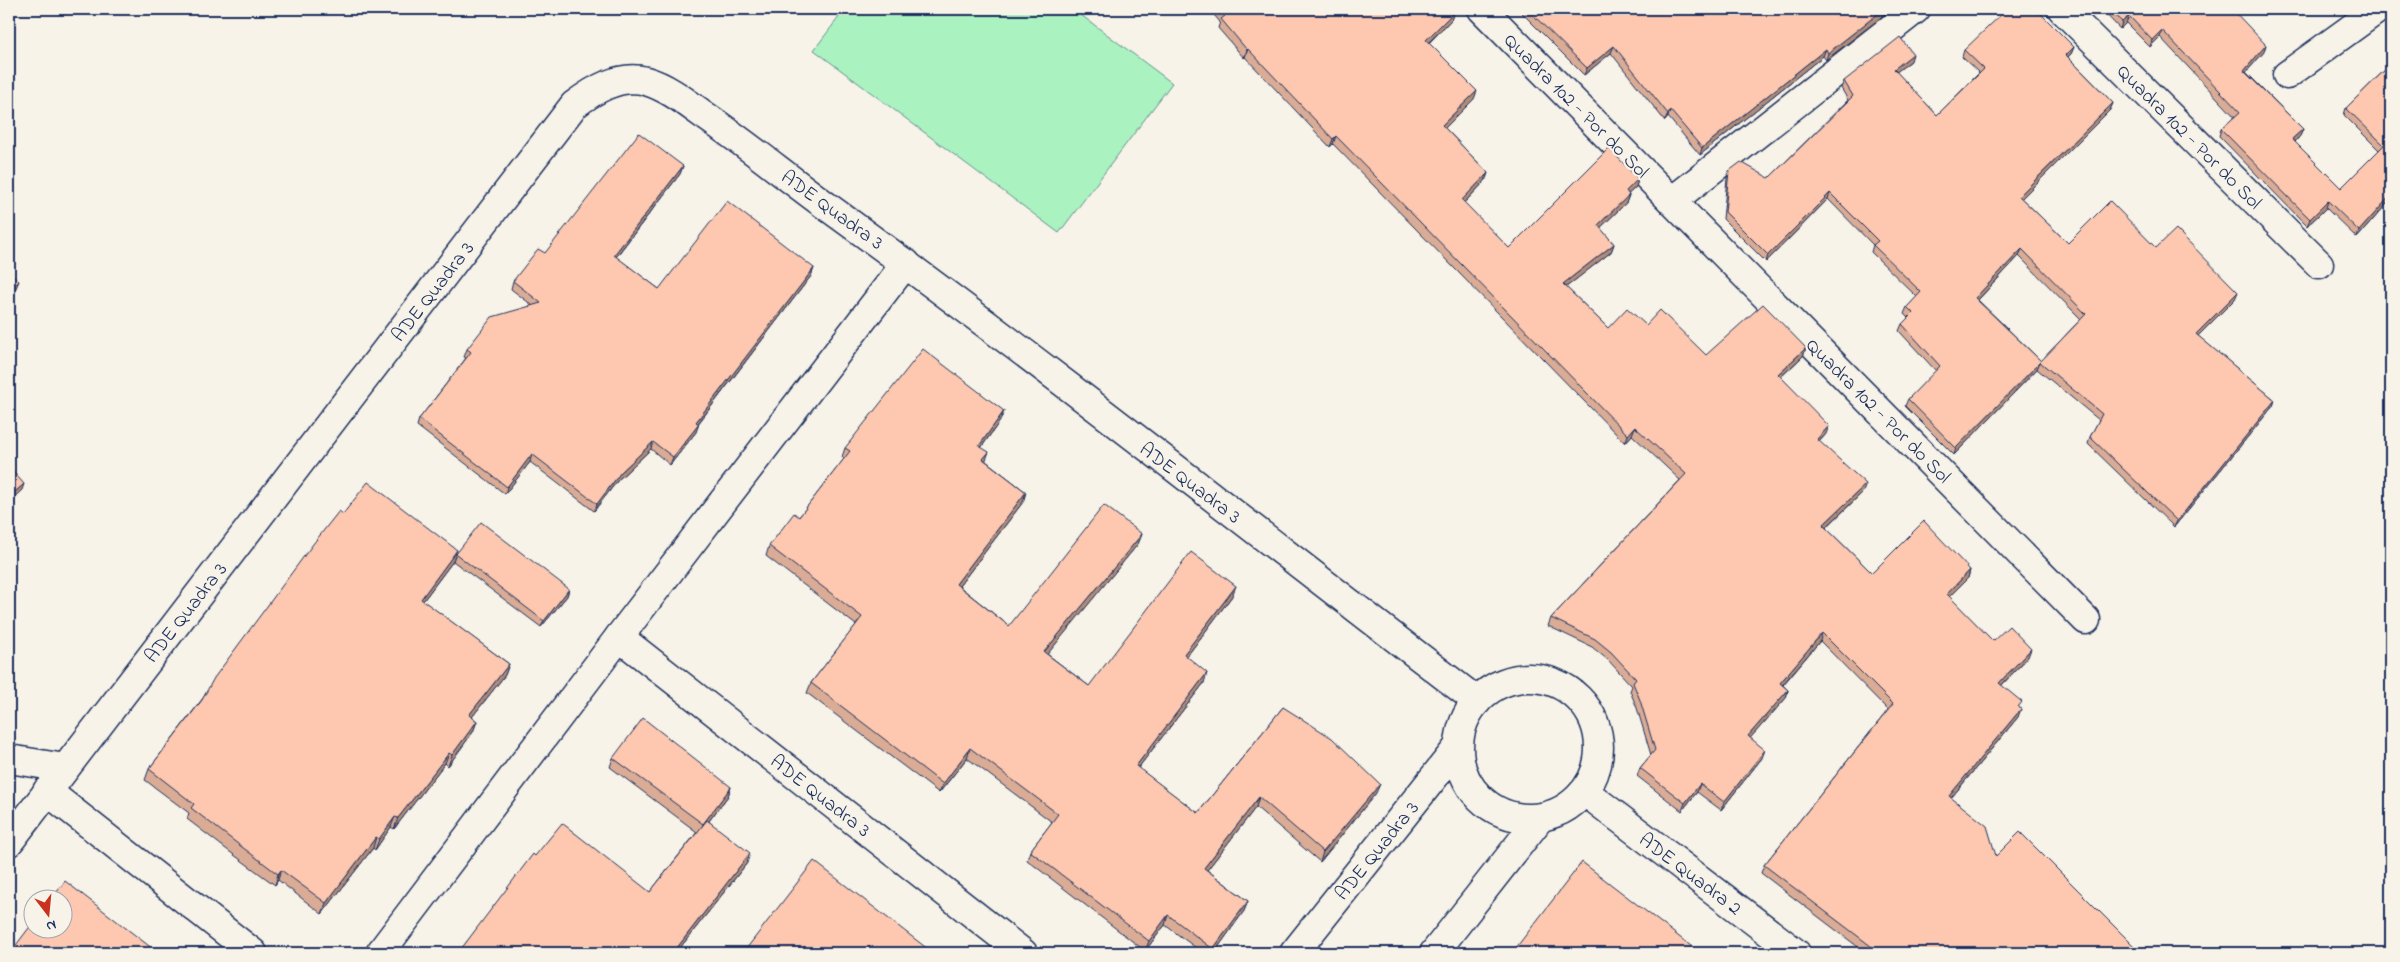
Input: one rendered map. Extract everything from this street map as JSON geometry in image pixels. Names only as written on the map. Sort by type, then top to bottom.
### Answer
[{"type":"street","name":"Quadra 102 - Por do Sol","points":[[1482,9],[2086,620]]},
{"type":"street","points":[[1672,201],[1916,9]]},
{"type":"street","name":"Quadra 102 - Por do Sol","points":[[2062,9],[2319,264]]},
{"type":"street","points":[[2287,75],[2378,9]]},
{"type":"street","name":"ADE Quadra 3","points":[[9,842],[568,113],[590,93],[607,84],[627,80],[644,81],[671,92],[740,139],[792,181],[906,263],[1477,700]]},
{"type":"street","points":[[380,953],[618,637],[906,263]]},
{"type":"street","name":"ADE Quadra 3","points":[[618,637],[1023,953]]},
{"type":"street","points":[[1536,678],[1557,684],[1575,695],[1589,710],[1598,730],[1600,752],[1596,773],[1585,792],[1566,809],[1540,818],[1519,819],[1500,813],[1482,802],[1469,786],[1461,768],[1458,747],[1467,715],[1477,700],[1501,685],[1514,680],[1536,678]]},
{"type":"street","name":"ADE Quadra 3","points":[[1294,953],[1458,747]]},
{"type":"street","points":[[9,759],[65,768]]},
{"type":"street","points":[[47,792],[253,953]]},
{"type":"street","name":"ADE Quadra 2","points":[[1585,792],[1796,953]]},
{"type":"street","points":[[1434,953],[1540,818]]},
{"type":"green space","points":[[845,9],[1073,9],[1172,83],[1059,233],[814,50]]},
{"type":"building","points":[[1219,9],[1451,9],[1454,12],[1426,40],[1477,91],[1442,125],[1488,173],[1462,200],[1509,248],[1609,148],[1638,179],[1626,191],[1629,195],[1598,225],[1614,244],[1563,284],[1608,328],[1627,308],[1646,325],[1660,310],[1706,355],[1763,304],[1806,348],[1778,374],[1829,426],[1817,439],[1866,484],[1823,525],[1872,573],[1924,521],[1970,570],[1947,594],[1993,641],[2009,626],[2031,649],[1999,683],[2022,702],[2018,707],[2021,709],[1949,796],[1987,826],[1996,856],[2020,832],[2141,953],[1880,953],[1764,865],[1893,704],[1822,633],[1780,683],[1788,690],[1748,736],[1765,750],[1724,802],[1700,784],[1685,803],[1640,768],[1655,750],[1633,683],[1636,679],[1611,652],[1595,639],[1551,618],[1686,474],[1635,427],[1628,435],[1336,136],[1333,139],[1247,50],[1221,19],[1225,16]]},
{"type":"building","points":[[1527,9],[1884,9],[1828,53],[1826,49],[1702,148],[1670,110],[1668,114],[1614,46],[1587,68]]},
{"type":"building","points":[[2007,9],[2036,9],[2074,47],[2066,55],[2113,103],[2019,196],[2068,243],[2110,201],[2156,248],[2176,229],[2238,292],[2196,334],[2275,400],[2177,521],[2090,437],[2102,414],[2040,362],[1956,448],[1908,399],[1940,366],[1902,324],[1913,313],[1907,307],[1921,292],[1873,245],[1878,241],[1830,193],[1768,255],[1725,212],[1729,171],[1741,162],[1769,178],[1853,96],[1844,81],[1900,37],[1913,54],[1894,69],[1937,115],[1984,69],[1964,50]],"holes":[[[2022,249],[2086,314],[2041,361],[1975,298]]]},
{"type":"building","points":[[2110,9],[2232,9],[2266,45],[2244,71],[2303,129],[2292,139],[2341,188],[2384,145],[2346,108],[2391,64],[2391,195],[2359,231],[2328,201],[2310,219],[2221,129],[2240,112],[2162,30],[2152,40],[2129,16],[2122,22]]},
{"type":"building","points":[[639,133],[683,166],[614,255],[659,289],[727,201],[814,268],[696,422],[699,424],[673,457],[653,442],[621,472],[597,504],[532,454],[507,487],[419,419],[471,352],[467,349],[492,317],[541,303],[513,281],[538,249],[545,253]]},
{"type":"building","points":[[9,271],[19,281],[9,291]]},
{"type":"building","points":[[923,349],[1004,411],[979,446],[989,452],[983,459],[1026,492],[956,584],[1009,626],[1104,505],[1142,534],[1044,652],[1089,686],[1191,552],[1236,586],[1184,654],[1207,673],[1136,766],[1198,813],[1283,707],[1332,738],[1380,784],[1323,852],[1259,797],[1204,868],[1248,901],[1213,949],[1168,915],[1149,941],[1030,851],[1058,814],[970,748],[943,784],[811,683],[862,617],[769,546],[794,513],[799,517],[850,451],[845,448]]},
{"type":"building","points":[[9,467],[24,484],[9,497]]},
{"type":"building","points":[[368,482],[457,550],[421,599],[509,664],[469,715],[477,721],[452,755],[449,753],[379,839],[376,837],[326,903],[281,870],[278,874],[234,841],[191,808],[194,804],[149,769],[202,700],[214,678],[313,544],[339,511],[343,514]]},
{"type":"building","points":[[481,522],[569,589],[544,621],[456,554]]},
{"type":"building","points":[[643,718],[731,787],[703,824],[613,758]]},
{"type":"building","points":[[707,820],[750,853],[673,953],[458,953],[533,854],[535,856],[562,823],[650,892]]},
{"type":"building","points":[[814,861],[933,953],[743,953]]},
{"type":"building","points":[[1582,862],[1700,953],[1512,953]]},
{"type":"building","points":[[65,881],[153,949],[149,953],[10,953],[22,937],[22,940],[72,940],[72,890],[58,890]]}]
